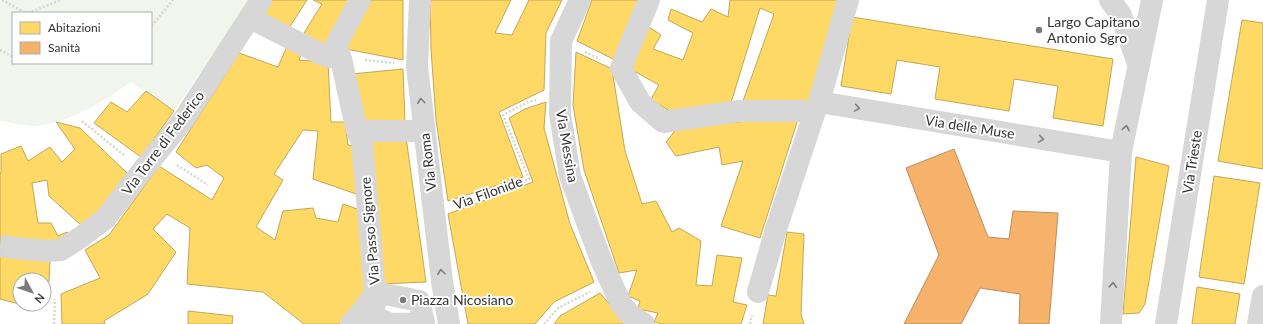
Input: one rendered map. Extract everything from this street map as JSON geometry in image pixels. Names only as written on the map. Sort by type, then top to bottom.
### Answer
[{"type":"street","name":"Via Passo Signore","points":[[351,324],[365,308],[375,292],[362,141],[357,131],[341,59],[336,45],[360,0]]},
{"type":"street","name":"Via Roma","points":[[420,0],[416,66],[442,281],[449,324]]},
{"type":"street","name":"Via Messina","points":[[580,0],[561,41],[560,114],[570,176],[601,260],[620,302],[629,314],[644,324]]},
{"type":"street","points":[[621,68],[649,0]]},
{"type":"street","points":[[758,292],[776,229],[817,106],[848,0]]},
{"type":"street","points":[[1110,0],[1121,15],[1138,64]]},
{"type":"street","points":[[1111,324],[1121,152],[1152,0]]},
{"type":"street","name":"Via Trieste","points":[[1166,324],[1218,0]]},
{"type":"street","points":[[256,9],[323,55],[341,59]]},
{"type":"street","name":"Via Torre di Federico","points":[[15,248],[47,251],[61,250],[82,237],[105,219],[142,170],[184,119],[256,9]]},
{"type":"street","name":"Via delle Muse","points":[[621,68],[640,102],[663,122],[739,111],[817,106],[1121,152]]},
{"type":"street","points":[[357,131],[424,131]]},
{"type":"street","points":[[375,292],[419,301],[424,324]]},
{"type":"street","points":[[1258,324],[1263,296]]},
{"type":"path","points":[[2,0],[25,12]]},
{"type":"path","points":[[30,12],[61,0]]},
{"type":"path","points":[[152,24],[173,0]]},
{"type":"path","points":[[561,41],[621,68]]},
{"type":"path","points":[[0,50],[12,56]]},
{"type":"path","points":[[341,59],[416,66]]},
{"type":"path","name":"Via Filonide","points":[[434,212],[529,179],[504,115],[528,102],[540,99]]},
{"type":"path","points":[[82,120],[142,170]]},
{"type":"path","points":[[157,152],[208,185]]},
{"type":"path","points":[[544,324],[558,308],[595,289]]},
{"type":"path","points":[[54,324],[55,299]]},
{"type":"shaded area","points":[[0,0],[250,0],[174,111],[131,82],[109,97],[73,116],[47,124],[34,126],[0,121]]},
{"type":"building: Abitazioni","points":[[271,0],[307,0],[287,31],[261,18]]},
{"type":"building: Abitazioni","points":[[313,0],[354,0],[324,50],[302,36],[322,4]]},
{"type":"building: Abitazioni","points":[[367,0],[403,0],[403,60],[346,49]]},
{"type":"building: Abitazioni","points":[[430,0],[511,0],[495,33],[512,35],[529,0],[562,0],[546,33],[544,90],[499,112],[523,177],[448,201],[436,120],[431,49]]},
{"type":"building: Abitazioni","points":[[592,0],[638,0],[615,60],[577,41]]},
{"type":"building: Abitazioni","points":[[730,0],[842,0],[809,101],[743,101],[774,14],[760,8],[730,106],[671,112],[651,99],[659,85],[632,70],[646,25],[661,35],[653,49],[683,60],[693,33],[668,20],[671,9],[702,22],[711,9],[728,17]]},
{"type":"building: Abitazioni","points":[[852,17],[1113,59],[1103,126],[1053,118],[1058,86],[1014,79],[1009,111],[935,99],[940,67],[897,60],[891,94],[841,86]]},
{"type":"building: Abitazioni","points":[[1242,20],[1263,23],[1263,169],[1218,161]]},
{"type":"building: Abitazioni","points":[[288,44],[303,49],[299,60],[328,62],[331,122],[345,122],[348,145],[359,147],[362,196],[313,179],[318,131],[303,130],[274,174],[283,180],[256,227],[275,240],[283,211],[313,208],[316,218],[338,222],[343,204],[360,210],[371,281],[343,324],[304,324],[263,292],[187,284],[190,228],[167,214],[153,229],[176,252],[148,294],[104,321],[105,324],[62,324],[61,294],[100,278],[85,250],[109,235],[159,166],[212,200],[224,178],[207,165],[196,168],[176,152],[239,53],[278,67]]},
{"type":"building: Abitazioni","points":[[576,52],[612,69],[625,151],[642,204],[656,201],[672,232],[679,228],[701,241],[696,285],[712,286],[717,255],[742,258],[733,302],[747,305],[741,324],[662,324],[654,322],[658,313],[638,309],[640,301],[628,296],[637,270],[619,273],[584,170],[573,105]]},
{"type":"building: Abitazioni","points":[[403,69],[405,123],[360,125],[352,74]]},
{"type":"building: Abitazioni","points":[[146,91],[174,111],[141,157],[94,123],[111,102],[127,112]]},
{"type":"building: Abitazioni","points":[[546,102],[544,128],[570,224],[594,282],[554,302],[535,324],[468,324],[448,214],[533,182],[509,118],[525,109]]},
{"type":"building: Abitazioni","points":[[799,116],[760,238],[721,226],[743,161],[722,165],[719,147],[676,156],[666,142],[677,128]]},
{"type":"building: Abitazioni","points":[[56,122],[80,128],[127,173],[102,209],[82,226],[49,196],[47,180],[32,183],[38,223],[51,223],[58,236],[67,232],[70,236],[50,259],[49,272],[12,272],[12,302],[0,299],[1,154],[21,146],[28,161],[50,147],[62,162],[75,149]]},
{"type":"building: Abitazioni","points":[[406,137],[426,282],[381,284],[370,140]]},
{"type":"building: Abitazioni","points":[[1136,157],[1169,166],[1145,304],[1139,313],[1123,314]]},
{"type":"building: Abitazioni","points":[[1214,176],[1260,183],[1244,284],[1199,277]]},
{"type":"building: Abitazioni","points":[[787,232],[804,234],[801,315],[804,324],[763,324],[768,295],[776,296]]},
{"type":"building: Abitazioni","points":[[1197,287],[1240,294],[1235,324],[1192,324]]},
{"type":"building: Abitazioni","points":[[600,293],[622,319],[630,324],[554,324],[560,316]]},
{"type":"building: Abitazioni","points":[[188,311],[233,316],[232,324],[188,324]]},
{"type":"building: Sanità","points":[[954,149],[988,237],[1009,239],[1013,211],[1058,213],[1049,324],[1019,324],[1020,294],[980,288],[961,324],[904,324],[939,255],[906,168]]},
{"type":"tunnel","points":[[0,246],[15,248]]},
{"type":"place","name":"Largo Capitano Antonio Sgro","points":[[1039,30]]},
{"type":"place","name":"Piazza Nicosiano","points":[[403,300]]}]
